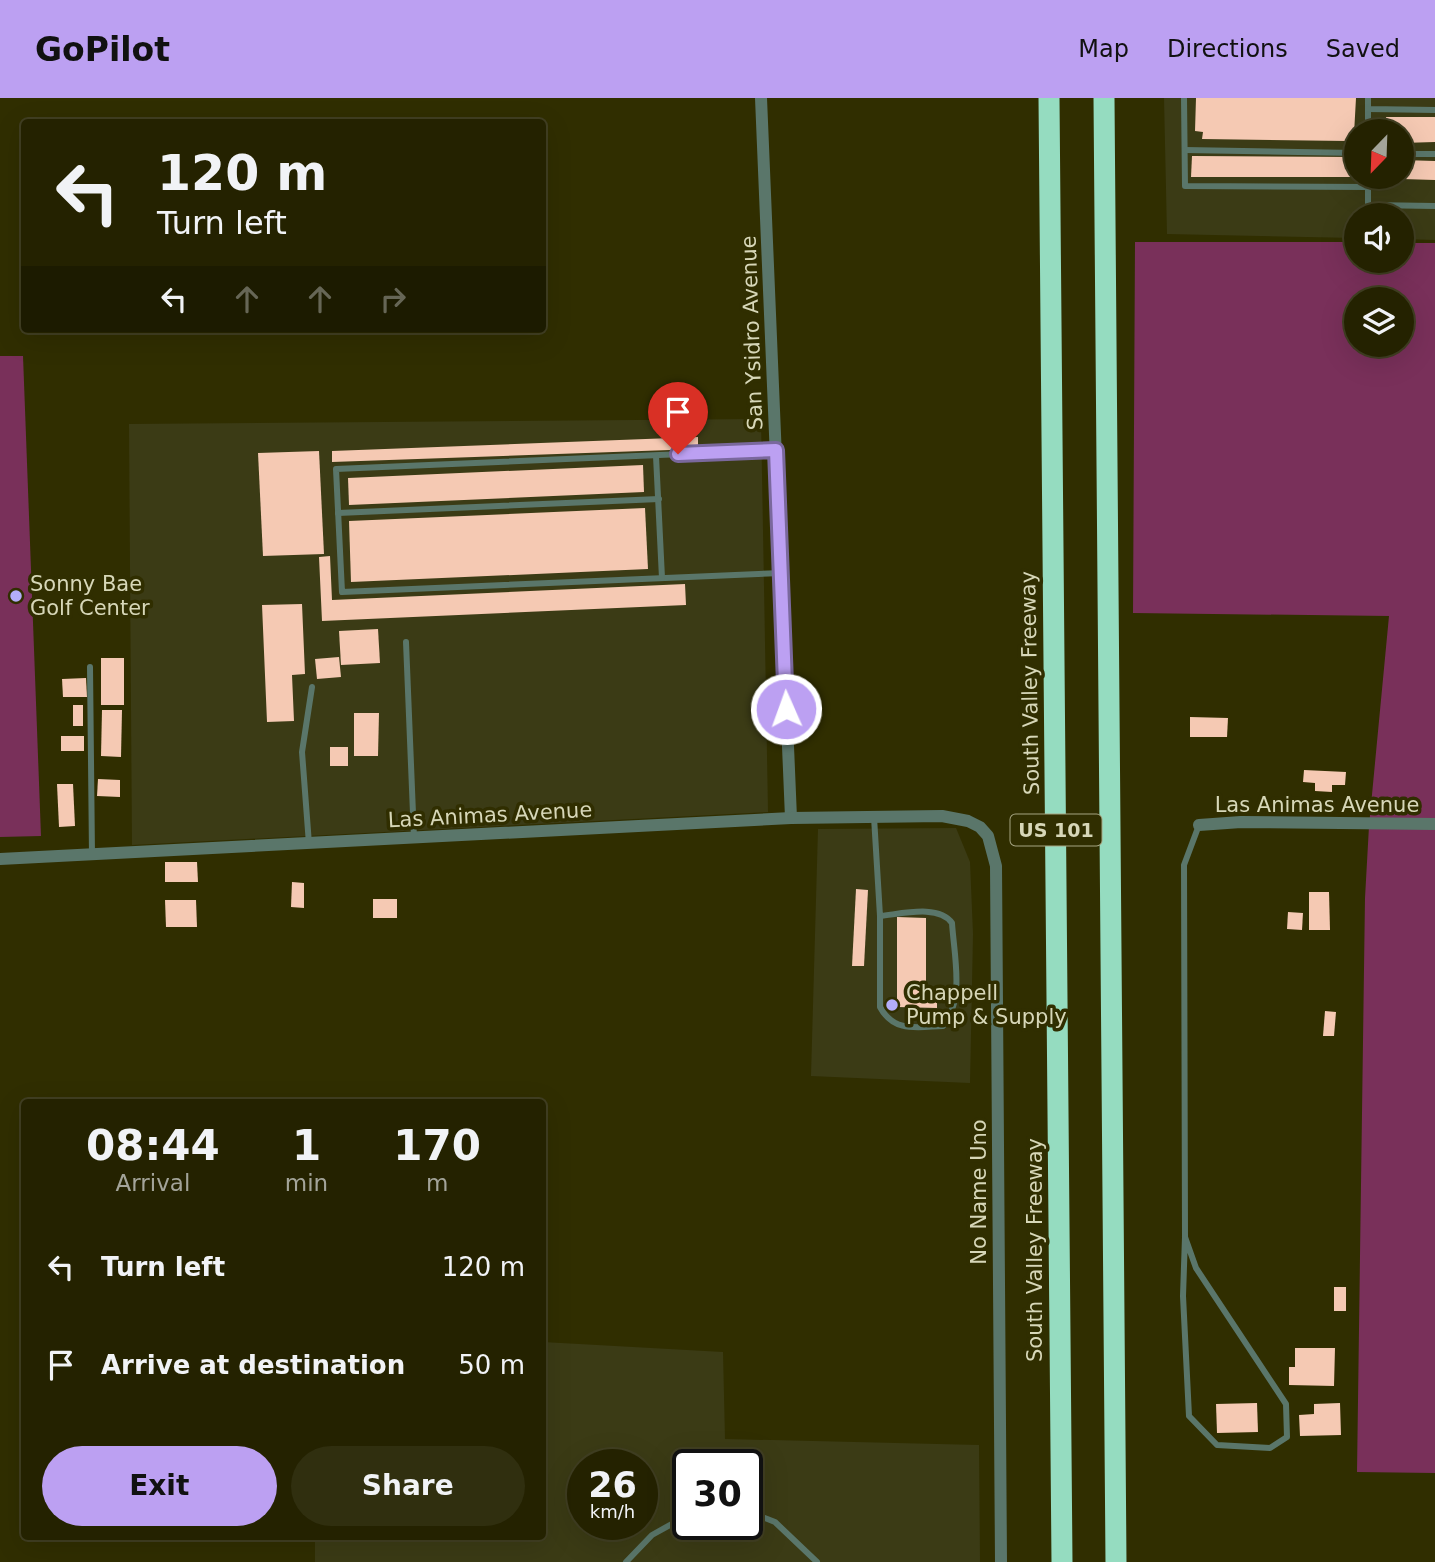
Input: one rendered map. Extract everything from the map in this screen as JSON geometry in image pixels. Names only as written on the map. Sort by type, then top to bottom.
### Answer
[{"type":"highway","name":"South Valley Freeway","points":[[1049,98],[1062,1562]]},
{"type":"highway","name":"US 101","points":[[1104,98],[1116,1562]]},
{"type":"street","name":"San Ysidro Avenue","points":[[761,98],[791,818]]},
{"type":"street","name":"Las Animas Avenue","points":[[0,859],[791,818],[942,816],[968,821],[980,827]]},
{"type":"street","name":"Las Animas Avenue","points":[[1199,825],[1241,822],[1435,824]]},
{"type":"street","name":"No Name Uno","points":[[980,827],[988,836],[996,866],[1001,1562]]},
{"type":"lane","points":[[1184,98],[1185,186],[1344,187]]},
{"type":"lane","points":[[1368,98],[1368,119]]},
{"type":"lane","points":[[1368,109],[1435,110]]},
{"type":"lane","points":[[1185,150],[1344,153]]},
{"type":"lane","points":[[1414,154],[1435,154]]},
{"type":"lane","points":[[1368,189],[1368,205],[1435,206]]},
{"type":"lane","points":[[776,450],[336,469],[342,592],[781,573]]},
{"type":"lane","points":[[656,456],[662,578]]},
{"type":"lane","points":[[338,513],[659,499]]},
{"type":"lane","points":[[406,642],[414,838]]},
{"type":"lane","points":[[90,667],[92,855]]},
{"type":"lane","points":[[309,844],[302,752],[312,687]]},
{"type":"lane","points":[[874,817],[880,916],[880,1007],[886,1018],[898,1027],[943,1026],[951,1017],[956,1002],[952,923],[947,916],[935,912],[880,916]]},
{"type":"lane","points":[[1185,1237],[1196,1268],[1286,1404],[1287,1437],[1270,1448],[1217,1445],[1189,1416],[1183,1296],[1184,865],[1199,825]]},
{"type":"lane","points":[[763,1517],[775,1522],[817,1562]]},
{"type":"lane","points":[[626,1562],[652,1535],[672,1524]]},
{"type":"shaded area","points":[[1164,98],[1435,98],[1435,240],[1414,239],[1414,203],[1344,203],[1344,238],[1167,234]]},
{"type":"shaded area","points":[[1135,242],[1344,242],[1344,273],[1414,273],[1414,243],[1435,243],[1435,1473],[1357,1472],[1365,898],[1369,826],[1389,616],[1133,613]]},
{"type":"shaded area","name":"Sonny Bae Golf Center","points":[[0,356],[23,356],[41,836],[0,837]]},
{"type":"shaded area","points":[[761,419],[768,812],[132,845],[129,424]]},
{"type":"shaded area","name":"Chappell Pump & Supply","points":[[956,828],[970,862],[973,934],[970,1083],[811,1076],[818,829]]},
{"type":"shaded area","points":[[546,1342],[723,1352],[725,1439],[979,1445],[980,1562],[315,1562],[315,1540],[546,1540]]},
{"type":"building","points":[[1196,98],[1356,98],[1355,119],[1344,119],[1344,141],[1202,139],[1203,132],[1195,131]]},
{"type":"building","points":[[1435,117],[1435,142],[1414,143],[1414,119],[1386,119]]},
{"type":"building","points":[[1192,156],[1344,157],[1344,177],[1191,177]]},
{"type":"building","points":[[1414,160],[1435,161],[1435,180],[1414,179]]},
{"type":"building","points":[[698,437],[698,449],[332,462],[332,451]]},
{"type":"building","points":[[319,451],[324,554],[263,556],[258,453]]},
{"type":"building","points":[[643,465],[644,492],[349,505],[348,478]]},
{"type":"building","points":[[645,508],[648,569],[351,582],[349,521]]},
{"type":"building","points":[[330,556],[332,600],[685,584],[686,605],[322,621],[319,557]]},
{"type":"building","points":[[302,604],[305,674],[292,675],[294,721],[267,722],[262,605]]},
{"type":"building","points":[[378,629],[380,663],[341,665],[339,631]]},
{"type":"building","points":[[339,657],[341,677],[317,679],[315,659]]},
{"type":"building","points":[[101,658],[124,658],[124,705],[101,705]]},
{"type":"building","points":[[86,678],[87,697],[63,697],[62,679]]},
{"type":"building","points":[[73,705],[83,705],[83,726],[73,726]]},
{"type":"building","points":[[102,710],[122,710],[121,757],[101,756]]},
{"type":"building","points":[[354,713],[379,713],[378,756],[354,756]]},
{"type":"building","points":[[1190,717],[1228,718],[1227,737],[1190,737]]},
{"type":"building","points":[[61,736],[84,736],[84,751],[61,751]]},
{"type":"building","points":[[330,747],[348,747],[348,766],[330,766]]},
{"type":"building","points":[[1304,770],[1346,772],[1345,785],[1332,785],[1332,792],[1315,791],[1315,783],[1303,782]]},
{"type":"building","points":[[98,779],[120,780],[120,797],[97,796]]},
{"type":"building","points":[[57,784],[73,784],[75,826],[59,827]]},
{"type":"building","points":[[165,862],[197,862],[198,882],[165,882]]},
{"type":"building","points":[[292,882],[304,883],[304,908],[291,907]]},
{"type":"building","points":[[856,889],[868,890],[864,966],[852,966]]},
{"type":"building","points":[[1309,892],[1329,892],[1330,930],[1309,930]]},
{"type":"building","points":[[373,899],[397,899],[397,918],[373,918]]},
{"type":"building","points":[[165,900],[196,900],[197,927],[166,927]]},
{"type":"building","points":[[1288,912],[1303,913],[1302,930],[1287,929]]},
{"type":"building","points":[[897,917],[926,918],[926,996],[937,997],[937,1008],[897,1007]]},
{"type":"building","points":[[1325,1011],[1336,1012],[1334,1036],[1323,1036]]},
{"type":"building","points":[[1334,1287],[1346,1287],[1346,1311],[1334,1311]]},
{"type":"building","points":[[1295,1348],[1335,1348],[1334,1386],[1289,1385],[1289,1367],[1295,1367]]},
{"type":"building","points":[[1257,1403],[1258,1432],[1217,1433],[1216,1404]]},
{"type":"building","points":[[1340,1403],[1341,1435],[1300,1436],[1299,1415],[1314,1414],[1314,1404]]},
{"type":"place","name":"Sonny Bae Golf Center","points":[[16,596]]},
{"type":"place","name":"Chappell Pump & Supply","points":[[892,1005]]},
{"type":"route","points":[[678,454],[776,450],[786,709]]}]
